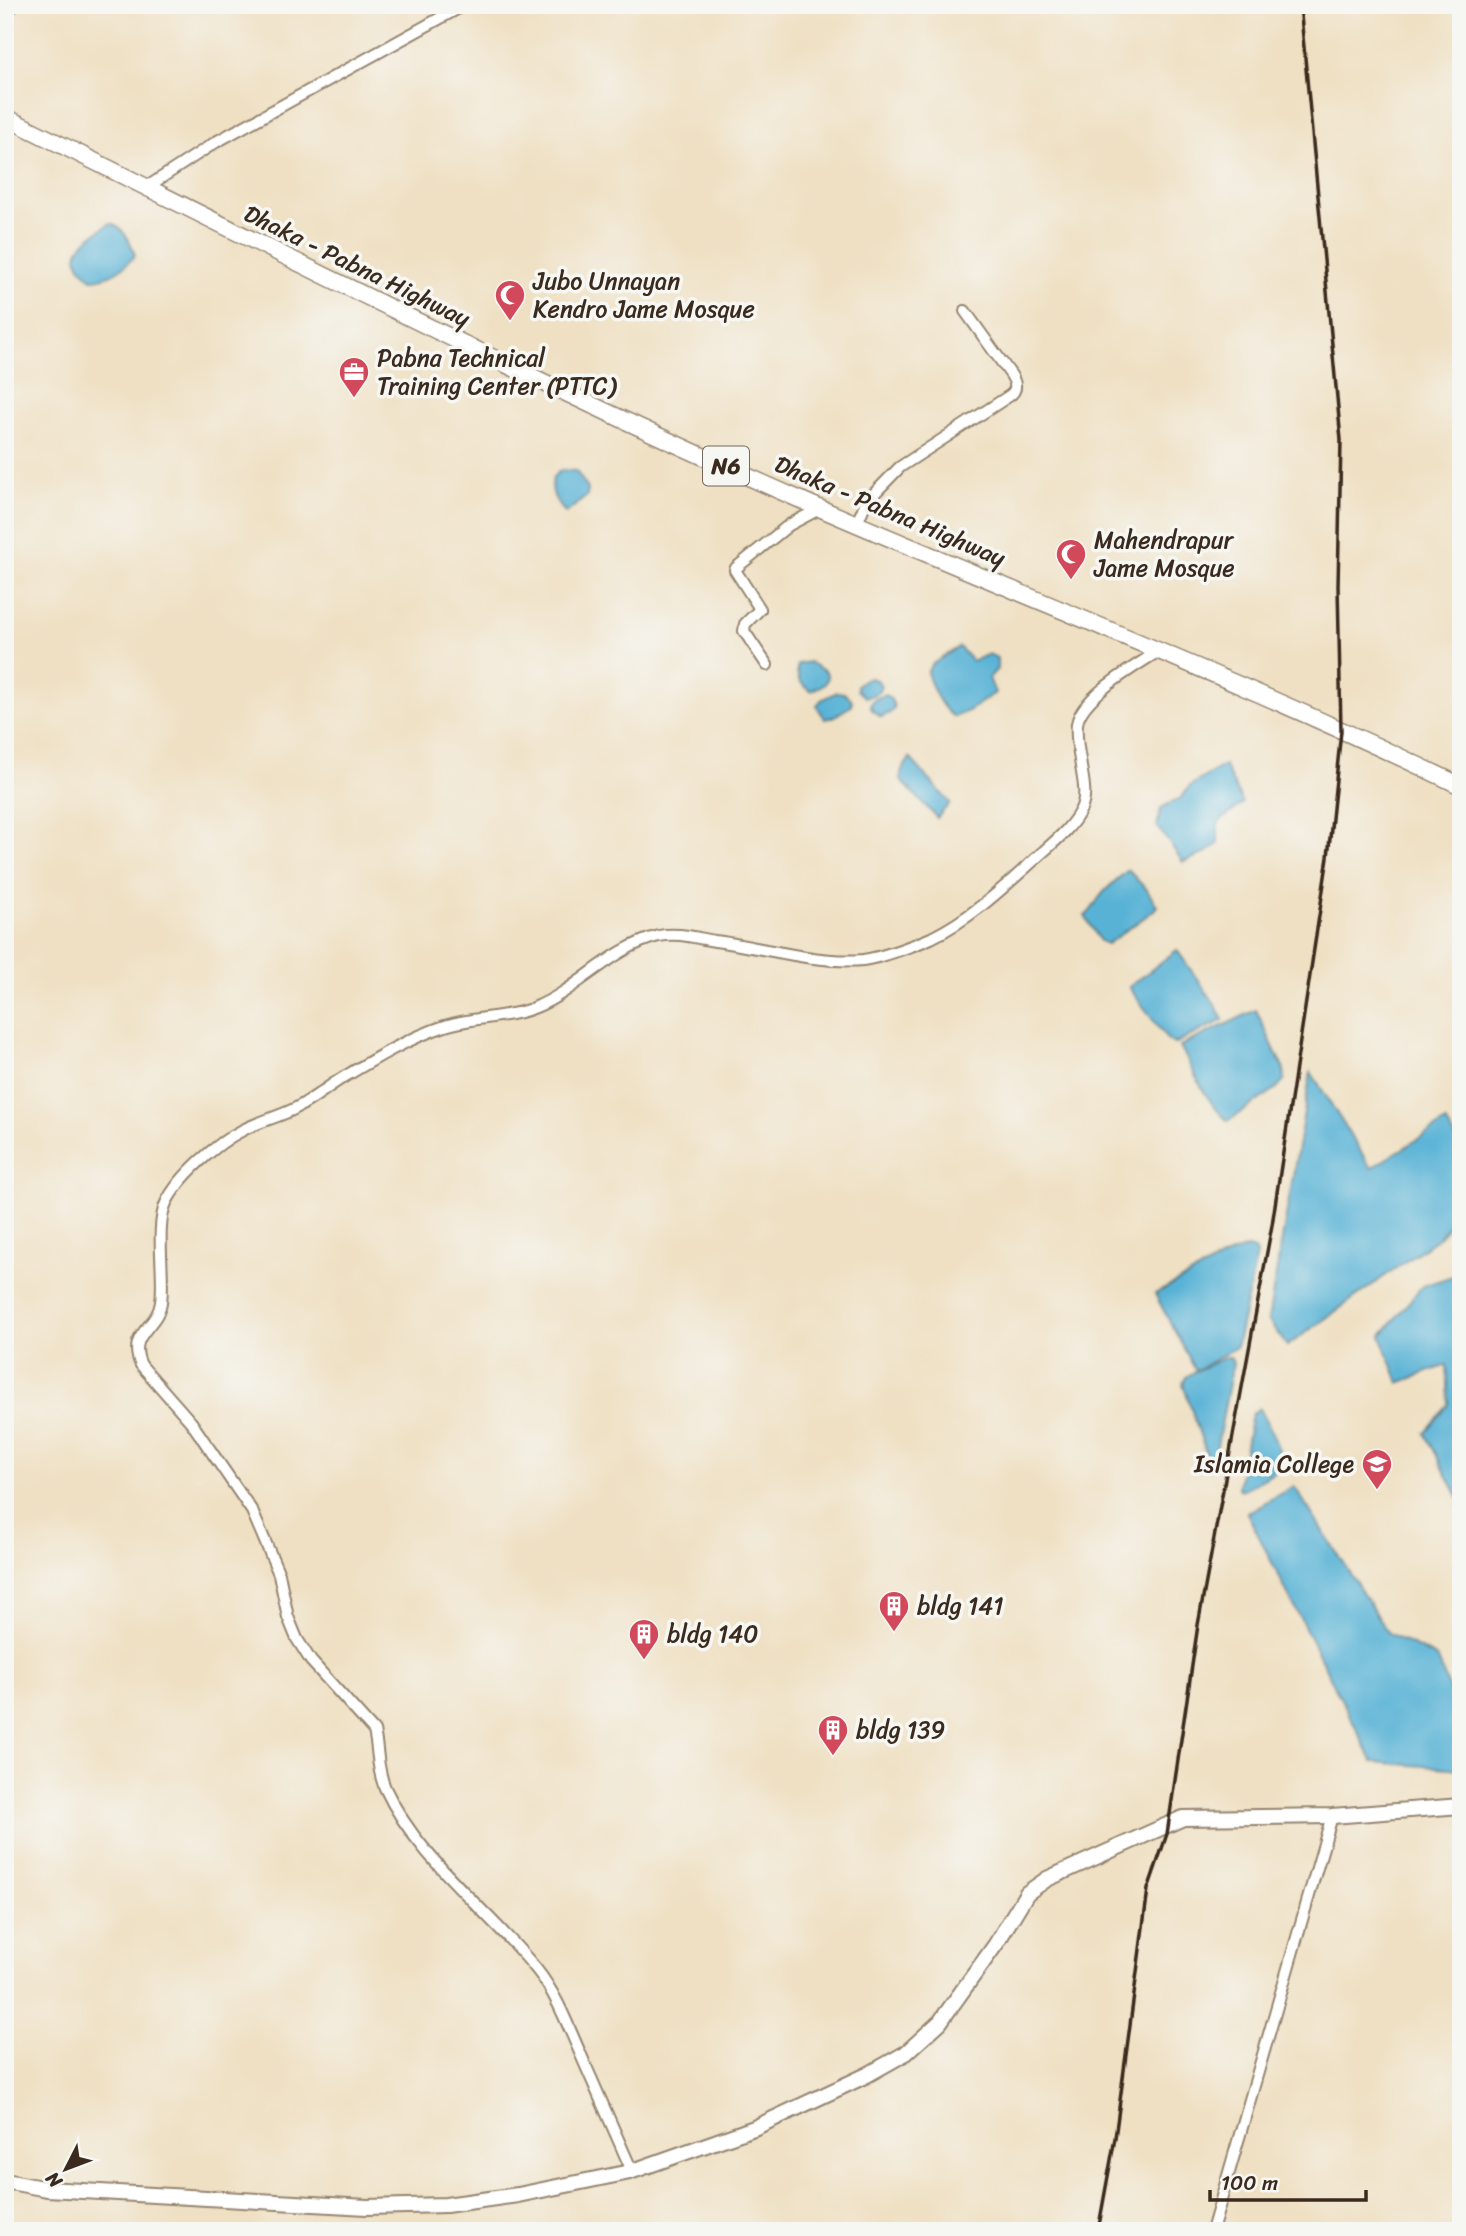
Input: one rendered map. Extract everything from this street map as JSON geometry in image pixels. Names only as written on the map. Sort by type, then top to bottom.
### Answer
[{"type":"highway","name":"Dhaka - Pabna Highway","points":[[5,117],[508,366],[821,508],[1160,650],[1461,786]]},
{"type":"main road","points":[[5,2181],[47,2189],[367,2207],[446,2205],[518,2194],[632,2171],[754,2127],[867,2075],[906,2053],[940,2022],[996,1944],[1027,1893],[1047,1879],[1183,1818],[1332,1816],[1461,1806]]},
{"type":"street","points":[[5,10],[15,5]]},
{"type":"street","points":[[147,187],[228,135],[464,5]]},
{"type":"street","points":[[857,523],[866,502],[900,467],[1009,396],[1015,389],[1011,375],[965,311]]},
{"type":"street","points":[[767,665],[744,631],[745,624],[760,609],[735,570],[789,526],[821,508]]},
{"type":"street","points":[[632,2171],[556,2000],[538,1971],[439,1867],[400,1816],[384,1786],[376,1761],[377,1742],[374,1731],[311,1661],[291,1627],[279,1574],[252,1511],[191,1422],[141,1365],[136,1346],[159,1312],[161,1302],[165,1204],[196,1166],[244,1129],[296,1108],[341,1079],[421,1035],[451,1024],[513,1015],[539,1006],[644,941],[679,934],[804,956],[867,960],[929,939],[984,905],[1060,836],[1075,818],[1082,807],[1085,794],[1077,722],[1084,707],[1098,693],[1160,650]]},
{"type":"street","points":[[1212,2231],[1332,1816]]},
{"type":"water","points":[[110,223],[123,232],[135,255],[116,272],[92,279],[82,270],[77,254],[85,241]]},
{"type":"water","points":[[561,470],[576,471],[588,489],[587,496],[566,513],[556,501],[552,488],[553,477]]},
{"type":"water","points":[[959,647],[972,661],[989,654],[997,658],[997,669],[989,678],[995,693],[954,717],[941,703],[927,673],[931,665]]},
{"type":"water","points":[[809,662],[826,672],[828,677],[825,684],[811,691],[802,683],[797,672],[798,664]]},
{"type":"water","points":[[871,678],[881,686],[875,694],[865,697],[857,690],[857,685]]},
{"type":"water","points":[[837,692],[844,693],[852,700],[851,706],[825,719],[817,706],[821,700]]},
{"type":"water","points":[[884,695],[891,700],[894,708],[881,717],[870,705],[873,700]]},
{"type":"water","points":[[910,758],[950,803],[937,818],[901,780],[901,772]]},
{"type":"water","points":[[1224,765],[1243,803],[1218,823],[1218,844],[1204,854],[1183,862],[1157,826],[1161,808],[1181,798],[1190,786]]},
{"type":"water","points":[[1128,870],[1147,890],[1157,906],[1107,944],[1100,941],[1085,916],[1106,890]]},
{"type":"water","points":[[1177,950],[1223,1020],[1174,1044],[1167,1039],[1129,987]]},
{"type":"water","points":[[1256,1010],[1284,1070],[1285,1079],[1277,1088],[1228,1121],[1207,1096],[1180,1046]]},
{"type":"water","points":[[1311,1072],[1371,1168],[1446,1122],[1461,1146],[1461,1211],[1438,1238],[1287,1346],[1268,1320]]},
{"type":"water","points":[[1248,1248],[1254,1250],[1257,1255],[1236,1347],[1196,1371],[1155,1294],[1231,1253]]},
{"type":"water","points":[[1461,1258],[1461,1502],[1425,1433],[1449,1404],[1447,1365],[1399,1383],[1381,1336],[1422,1286],[1459,1274]]},
{"type":"water","points":[[1226,1357],[1230,1357],[1233,1363],[1216,1451],[1210,1457],[1207,1456],[1183,1384],[1186,1377]]},
{"type":"water","points":[[1259,1408],[1277,1445],[1280,1466],[1268,1476],[1241,1490],[1238,1487],[1252,1414]]},
{"type":"water","points":[[1294,1486],[1388,1633],[1436,1657],[1461,1716],[1461,1769],[1373,1762],[1247,1513]]},
{"type":"railway","points":[[1098,2231],[1115,2138],[1148,1889],[1167,1834],[1198,1625],[1272,1225],[1328,857],[1341,731],[1338,586],[1341,440],[1300,5]]},
{"type":"place","name":"Jubo Unnayan Kendro Jame Mosque","points":[[510,322]]},
{"type":"place","name":"Pabna Technical Training Center (PTTC)","points":[[354,399]]},
{"type":"place","name":"Mahendrapur Jame Mosque","points":[[1071,581]]},
{"type":"place","name":"Islamia College","points":[[1377,1491]]},
{"type":"place","name":"bldg 141","points":[[894,1633]]},
{"type":"place","name":"bldg 140","points":[[644,1661]]},
{"type":"place","name":"bldg 139","points":[[833,1757]]}]
